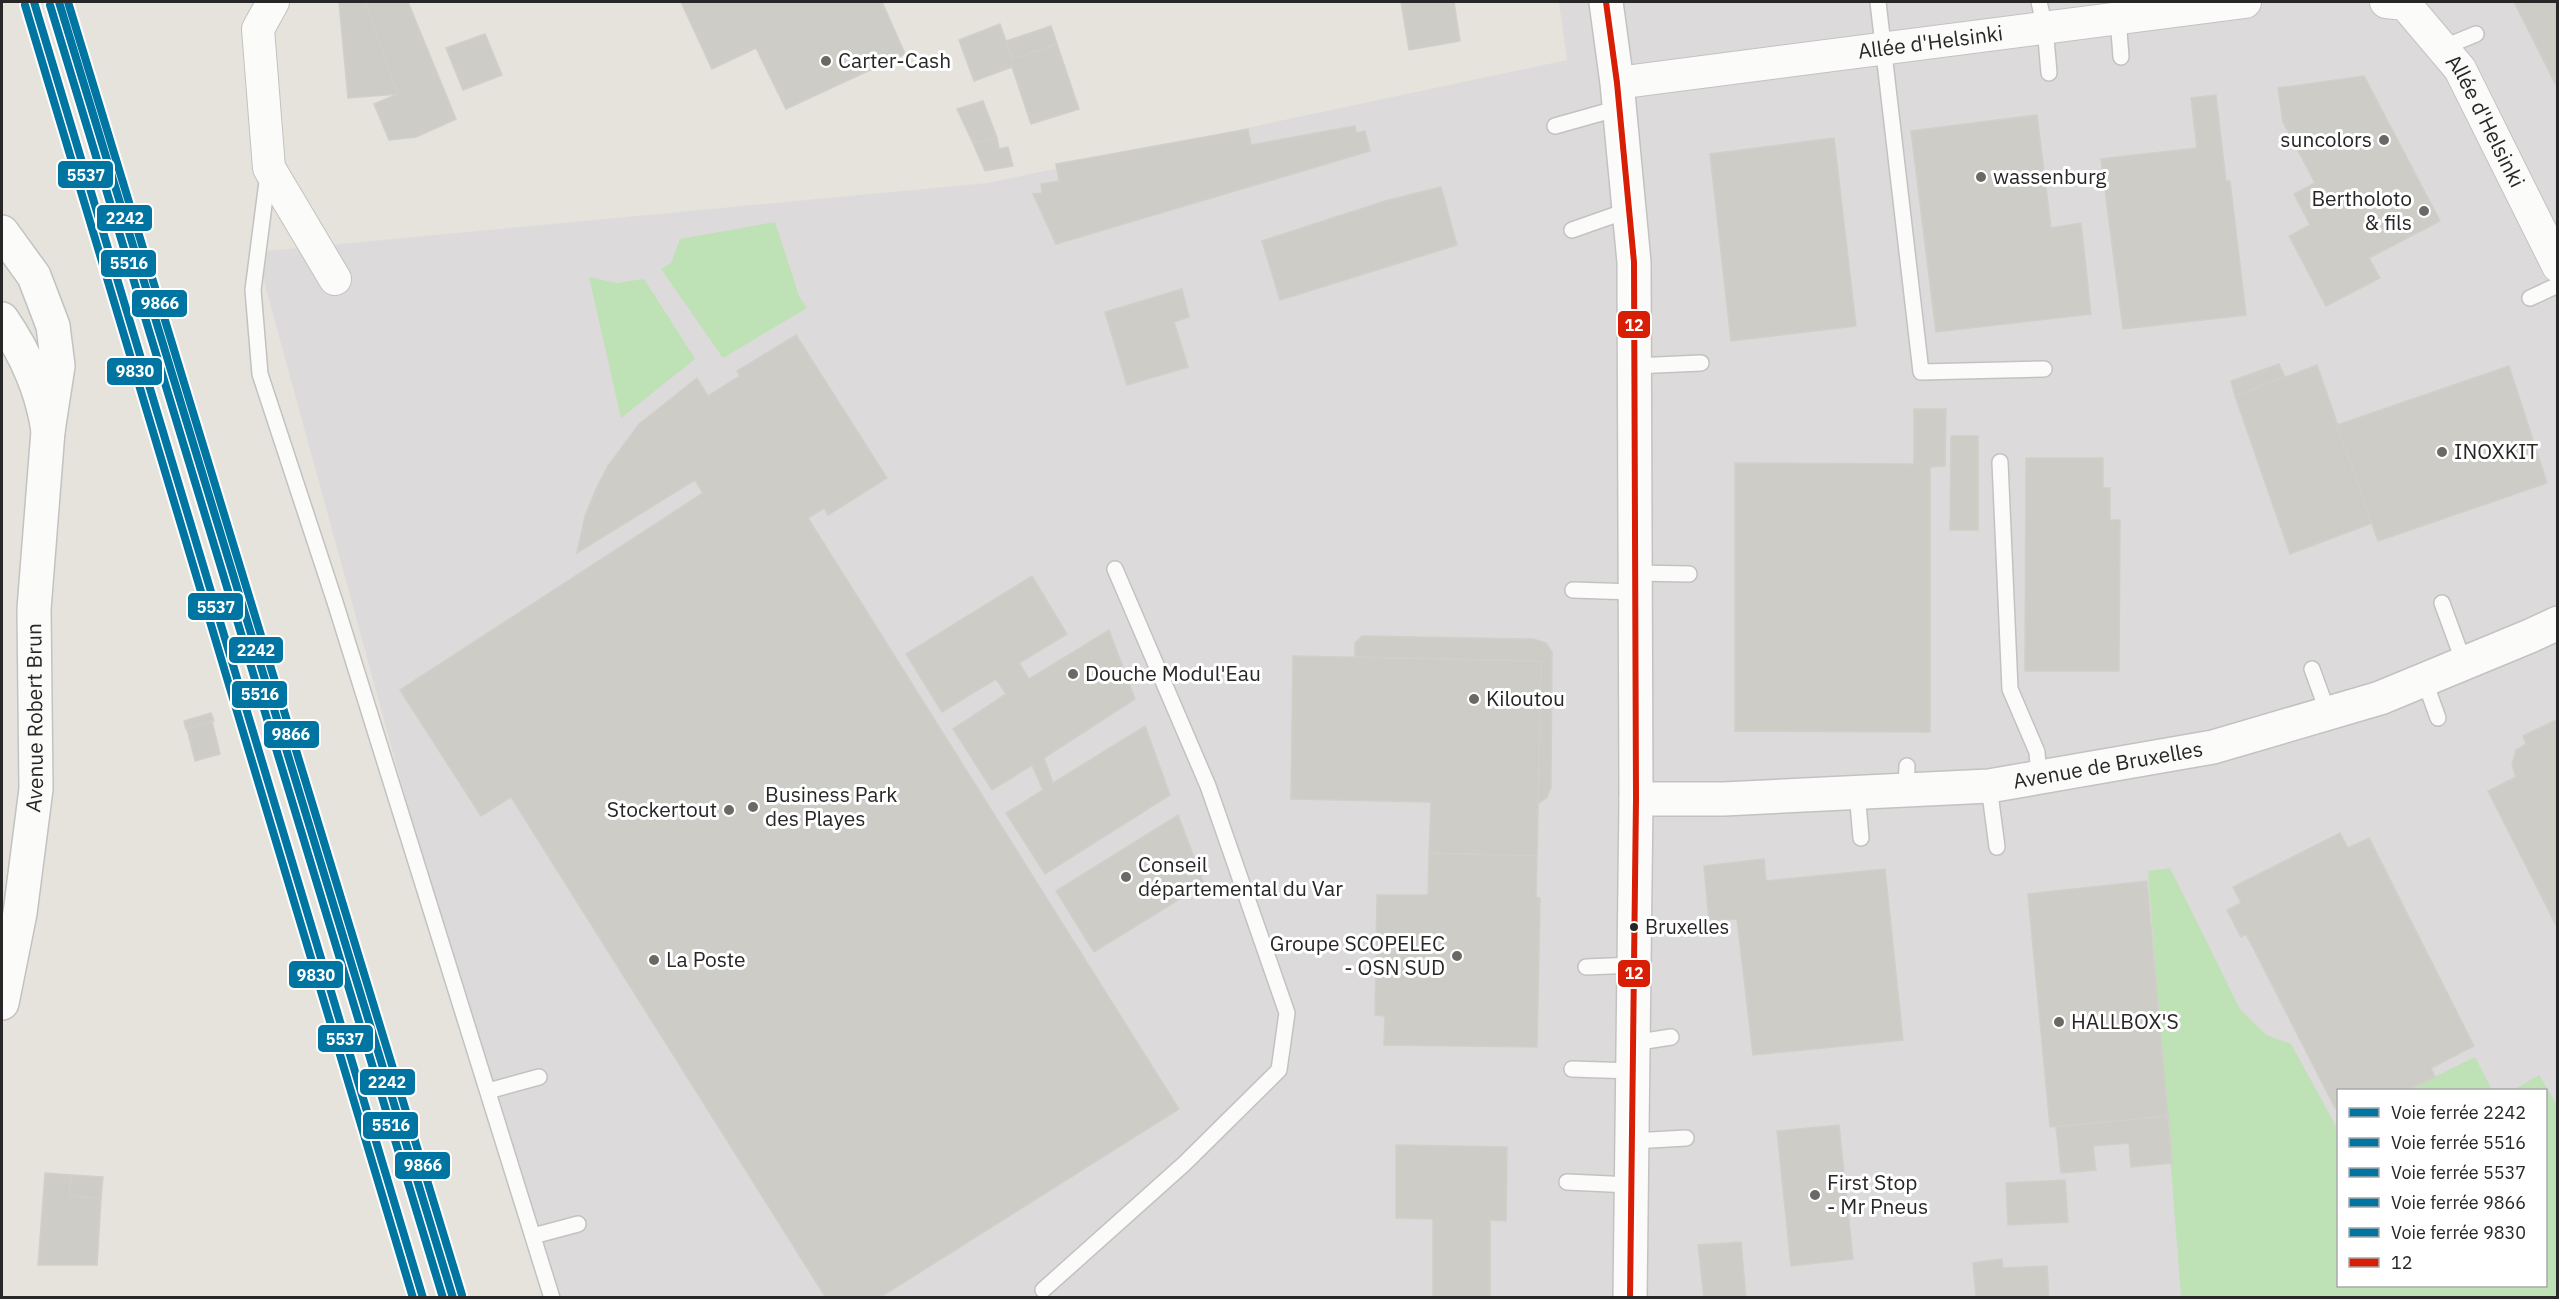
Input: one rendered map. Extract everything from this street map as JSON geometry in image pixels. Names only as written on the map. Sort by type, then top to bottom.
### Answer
[{"type":"street","points":[[273,2],[258,29],[269,168],[335,279]]},
{"type":"street","points":[[1606,2],[1618,95],[1634,262],[1636,799],[1630,1298]]},
{"type":"street","name":"Allée d'Helsinki","points":[[1618,95],[1882,48],[2042,14],[2098,17],[2245,2]]},
{"type":"street","name":"Allée d'Helsinki","points":[[2386,2],[2405,4],[2460,69],[2551,235],[2558,266]]},
{"type":"street","points":[[2,232],[34,276],[53,326],[58,366],[48,431]]},
{"type":"street","points":[[2,319],[31,367],[44,404],[48,431]]},
{"type":"street","name":"Avenue Robert Brun","points":[[2,1003],[20,914],[36,789],[34,609],[48,431]]},
{"type":"street","name":"Avenue de Bruxelles","points":[[1636,799],[1724,799],[1857,792],[1906,778],[1989,786],[2213,747],[2379,698],[2558,622]]},
{"type":"lane","points":[[1878,2],[1921,372],[2044,369]]},
{"type":"lane","points":[[2042,14],[2049,73]]},
{"type":"lane","points":[[2098,17],[2121,57]]},
{"type":"lane","points":[[2442,48],[2476,34]]},
{"type":"lane","points":[[1555,126],[1618,95]]},
{"type":"lane","points":[[269,168],[253,290],[260,374],[335,602],[552,1298]]},
{"type":"lane","points":[[1572,230],[1629,210]]},
{"type":"lane","points":[[2530,298],[2558,285]]},
{"type":"lane","points":[[1634,366],[1701,363]]},
{"type":"lane","points":[[2000,462],[2010,689],[2037,752],[2039,777]]},
{"type":"lane","points":[[1043,1290],[1184,1164],[1279,1070],[1287,1013],[1208,786],[1115,569]]},
{"type":"lane","points":[[1573,590],[1689,574]]},
{"type":"lane","points":[[2442,603],[2464,663]]},
{"type":"lane","points":[[2312,669],[2328,713]]},
{"type":"lane","points":[[2424,679],[2438,718]]},
{"type":"lane","points":[[1989,786],[1997,847]]},
{"type":"lane","points":[[1857,792],[1861,838]]},
{"type":"lane","points":[[1586,967],[1635,965]]},
{"type":"lane","points":[[1572,1070],[1633,1057],[1671,1037]]},
{"type":"lane","points":[[488,1091],[538,1077]]},
{"type":"lane","points":[[1633,1141],[1686,1138]]},
{"type":"lane","points":[[1567,1182],[1631,1185]]},
{"type":"lane","points":[[533,1236],[578,1224]]},
{"type":"shaded area","points":[[1559,2],[2557,2],[2557,1297],[542,1297],[256,252],[988,183],[1567,60]]},
{"type":"green space","points":[[775,222],[799,296],[807,308],[723,358],[661,269],[671,263],[680,239]]},
{"type":"green space","points":[[589,277],[617,283],[644,279],[695,359],[621,418]]},
{"type":"green space","points":[[2170,868],[2240,1009],[2266,1035],[2291,1044],[2337,1126],[2337,1287],[2547,1287],[2547,1089],[2515,1089],[2539,1075],[2557,1105],[2557,1297],[2181,1297],[2148,871]]},
{"type":"green space","points":[[2475,1057],[2491,1089],[2410,1089]]},
{"type":"building","points":[[339,2],[365,2],[398,94],[348,98]]},
{"type":"building","points":[[365,2],[408,2],[456,119],[416,137],[389,140],[374,104],[398,94]]},
{"type":"building","name":"Carter-Cash","points":[[681,2],[882,2],[905,54],[786,109],[756,48],[712,69]]},
{"type":"building","points":[[1401,2],[1454,2],[1460,41],[1409,50]]},
{"type":"building","points":[[2514,2],[2558,2],[2558,89]]},
{"type":"building","points":[[1000,24],[1012,59],[1057,44],[1079,109],[1031,124],[1012,67],[974,81],[959,40]]},
{"type":"building","points":[[1051,26],[1057,44],[1012,59],[1006,41]]},
{"type":"building","points":[[485,34],[502,75],[463,90],[446,48]]},
{"type":"building","points":[[2364,76],[2440,221],[2369,258],[2380,278],[2326,306],[2289,236],[2310,225],[2294,194],[2315,183],[2283,122],[2278,88]]},
{"type":"building","points":[[2216,95],[2226,181],[2230,181],[2246,315],[2123,329],[2101,159],[2197,148],[2191,98]]},
{"type":"building","points":[[983,101],[997,138],[973,143],[957,109]]},
{"type":"building","name":"wassenburg","points":[[2037,115],[2051,228],[2081,223],[2091,314],[1936,332],[1911,131]]},
{"type":"building","points":[[1355,126],[1356,133],[1365,131],[1370,151],[1056,244],[1033,194],[1042,193],[1041,184],[1059,181],[1056,164],[1248,129],[1251,145]]},
{"type":"building","points":[[997,138],[999,149],[1008,147],[1013,166],[985,171],[973,143]]},
{"type":"building","points":[[1834,138],[1856,326],[1731,341],[1710,154]]},
{"type":"building","points":[[1441,187],[1457,245],[1280,300],[1262,241],[1385,201]]},
{"type":"building","points":[[1182,289],[1189,317],[1174,322],[1188,367],[1127,385],[1105,312]]},
{"type":"building","name":"Business Park des Playes","points":[[796,335],[887,478],[828,515],[824,508],[808,518],[1179,1109],[879,1298],[826,1298],[511,797],[481,816],[400,690],[703,493],[695,480],[577,553],[585,516],[596,489],[608,466],[639,424],[697,378],[708,396],[740,376],[737,371]]},
{"type":"building","points":[[2279,364],[2285,377],[2235,396],[2231,381]]},
{"type":"building","points":[[2317,365],[2372,523],[2290,554],[2235,396]]},
{"type":"building","name":"INOXKIT","points":[[2509,366],[2547,483],[2378,541],[2337,425]]},
{"type":"building","points":[[1914,409],[1946,409],[1945,466],[1930,467],[1930,732],[1735,731],[1735,463],[1914,464]]},
{"type":"building","points":[[1951,436],[1978,436],[1978,530],[1950,530]]},
{"type":"building","points":[[2026,458],[2103,458],[2103,488],[2110,488],[2110,520],[2120,520],[2119,671],[2025,671]]},
{"type":"building","points":[[1032,576],[1067,634],[1019,663],[1029,679],[1109,630],[1135,699],[1044,758],[1053,783],[1145,726],[1170,795],[1045,874],[1006,813],[1043,790],[1032,765],[992,790],[953,729],[1006,694],[996,679],[942,712],[906,654]]},
{"type":"building","points":[[1362,636],[1533,639],[1546,643],[1552,652],[1551,787],[1547,797],[1538,804],[1541,661],[1355,657],[1355,643]]},
{"type":"building","points":[[1293,656],[1541,661],[1537,856],[1429,853],[1431,802],[1291,799]]},
{"type":"building","points":[[211,713],[214,721],[186,729],[184,721]]},
{"type":"building","points":[[2558,719],[2558,929],[2488,791],[2516,777],[2512,765],[2516,750],[2526,744],[2523,736]]},
{"type":"building","points":[[212,721],[220,754],[195,761],[187,729]]},
{"type":"building","points":[[1178,815],[1204,884],[1094,952],[1056,891]]},
{"type":"building","points":[[2340,833],[2348,848],[2369,838],[2474,1046],[2431,1068],[2435,1077],[2410,1089],[2337,1089],[2337,1107],[2335,1108],[2246,934],[2241,937],[2227,910],[2241,903],[2233,887]]},
{"type":"building","name":"Groupe SCOPELEC - OSN SUD","points":[[1429,853],[1537,856],[1536,897],[1540,898],[1537,1047],[1384,1045],[1385,1016],[1375,1015],[1377,895],[1428,895]]},
{"type":"building","points":[[1764,859],[1766,881],[1885,869],[1903,1040],[1753,1055],[1737,919],[1709,921],[1704,866]]},
{"type":"building","points":[[2147,881],[2168,1116],[2050,1127],[2028,894]]},
{"type":"building","points":[[2168,1116],[2172,1163],[2131,1167],[2129,1143],[2093,1146],[2096,1170],[2061,1173],[2056,1127]]},
{"type":"building","name":"First Stop - Mr Pneus","points":[[1839,1125],[1853,1259],[1791,1266],[1777,1131]]},
{"type":"building","points":[[1396,1145],[1507,1147],[1506,1221],[1490,1220],[1490,1298],[1433,1298],[1433,1219],[1396,1218]]},
{"type":"building","points":[[45,1173],[71,1175],[69,1196],[101,1198],[97,1265],[38,1265]]},
{"type":"building","points":[[71,1175],[103,1177],[101,1198],[69,1196]]},
{"type":"building","points":[[2065,1180],[2068,1222],[2008,1225],[2006,1183]]},
{"type":"building","points":[[1741,1242],[1746,1298],[1704,1298],[1698,1245]]},
{"type":"building","points":[[2002,1259],[2003,1268],[2047,1266],[2049,1298],[1976,1298],[1973,1263]]},
{"type":"rail line","name":"5537","points":[[34,2],[423,1298]]},
{"type":"rail line","name":"2242","points":[[59,2],[453,1298]]},
{"type":"rail line","name":"9866","points":[[68,2],[462,1295]]},
{"type":"rail line","name":"9830","points":[[25,5],[413,1298]]},
{"type":"rail line","name":"5516","points":[[50,5],[443,1298]]},
{"type":"transit line","name":"12","points":[[1606,2],[1617,83],[1634,262],[1636,799],[1630,1298]]},
{"type":"place","name":"Carter-Cash","points":[[826,61]]},
{"type":"place","name":"suncolors","points":[[2384,140]]},
{"type":"place","name":"wassenburg","points":[[1981,177]]},
{"type":"place","name":"Bertholoto & fils","points":[[2424,211]]},
{"type":"place","name":"INOXKIT","points":[[2442,452]]},
{"type":"place","name":"Douche Modul'Eau","points":[[1073,674]]},
{"type":"place","name":"Kiloutou","points":[[1474,699]]},
{"type":"place","name":"Business Park des Playes","points":[[753,807]]},
{"type":"place","name":"Stockertout","points":[[729,810]]},
{"type":"place","name":"Conseil départemental du Var","points":[[1126,877]]},
{"type":"place","name":"Bruxelles","points":[[1634,927]]},
{"type":"place","name":"Groupe SCOPELEC - OSN SUD","points":[[1457,956]]},
{"type":"place","name":"La Poste","points":[[654,960]]},
{"type":"place","name":"HALLBOX'S","points":[[2059,1022]]},
{"type":"place","name":"First Stop - Mr Pneus","points":[[1815,1195]]}]
